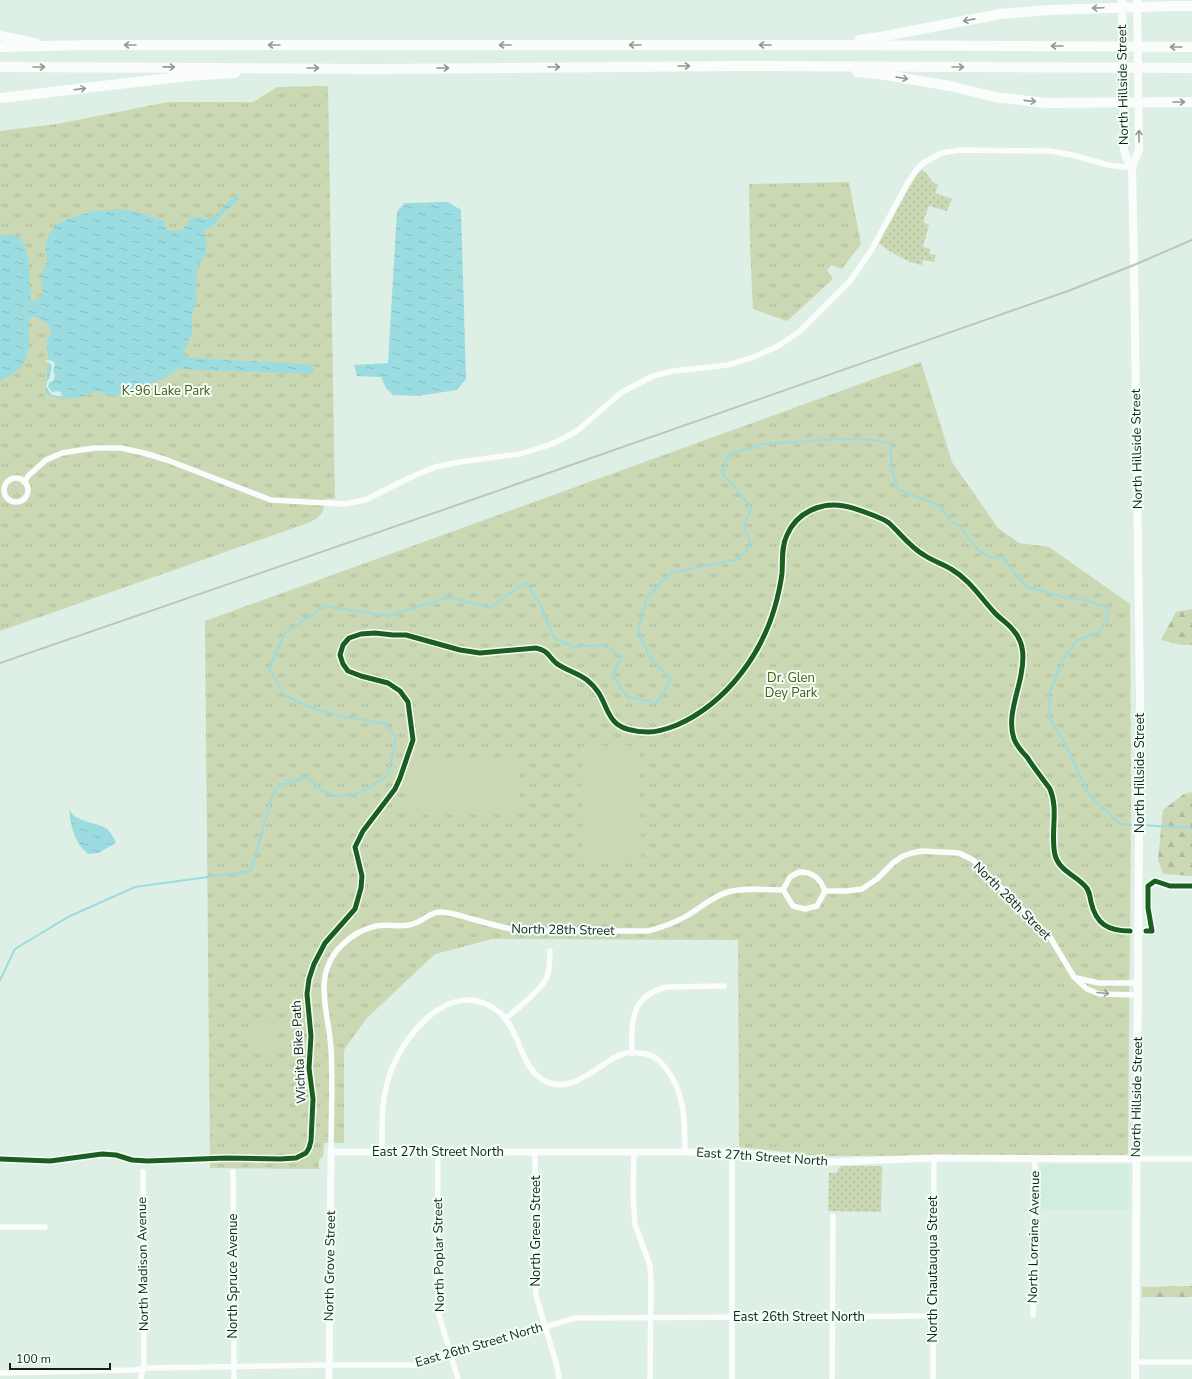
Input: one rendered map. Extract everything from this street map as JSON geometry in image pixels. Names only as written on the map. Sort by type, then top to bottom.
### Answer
[{"type":"highway","points":[[804,45],[880,38],[1000,14],[1122,4],[1192,6]]},
{"type":"highway","points":[[0,36],[38,43],[91,45]]},
{"type":"highway","points":[[0,47],[91,45],[804,45],[1192,47]]},
{"type":"highway","points":[[737,66],[829,70],[886,75],[950,86],[995,97],[1046,103],[1192,102]]},
{"type":"highway","points":[[0,67],[374,69],[737,66],[1192,68]]},
{"type":"highway","points":[[0,98],[187,76],[220,75],[286,68]]},
{"type":"main road","name":"North Hillside Street","points":[[1122,4],[1124,152],[1132,168]]},
{"type":"main road","name":"North Hillside Street","points":[[1135,1379],[1140,798],[1136,357],[1132,168],[1139,149],[1137,4]]},
{"type":"street","points":[[24,482],[29,475],[46,460],[62,453],[94,448],[121,448],[167,460],[271,500],[344,504],[364,500],[409,478],[435,468],[460,462],[520,454],[552,444],[577,431],[622,392],[653,376],[673,371],[728,365],[754,357],[778,346],[799,332],[850,280],[872,249],[907,184],[917,170],[923,163],[942,153],[959,150],[1050,151],[1072,155],[1108,165],[1132,168]]},
{"type":"street","points":[[13,478],[17,478],[24,482],[27,488],[26,496],[23,499],[16,502],[9,500],[6,497],[4,490],[7,482],[13,478]]},
{"type":"street","name":"North 28th Street","points":[[825,891],[862,889],[877,879],[902,856],[912,853],[922,851],[960,852],[973,860],[1050,937],[1074,977],[1087,989],[1099,994],[1138,995]]},
{"type":"street","points":[[799,872],[807,872],[816,876],[822,883],[825,891],[817,906],[805,909],[793,906],[783,890],[790,877],[799,872]]},
{"type":"street","name":"North 28th Street","points":[[331,1152],[331,1049],[324,996],[324,984],[328,963],[346,940],[354,935],[365,929],[376,926],[408,926],[438,912],[450,913],[512,930],[648,931],[672,923],[707,902],[728,892],[748,889],[783,890]]},
{"type":"street","points":[[506,1019],[546,980],[549,968],[550,951]]},
{"type":"street","points":[[1074,977],[1100,983],[1138,983]]},
{"type":"street","points":[[632,1053],[632,1022],[635,1011],[646,996],[660,988],[724,986]]},
{"type":"street","points":[[382,1152],[385,1091],[388,1078],[400,1053],[421,1024],[439,1009],[449,1003],[465,1000],[482,1001],[499,1012],[506,1019],[515,1033],[531,1069],[539,1078],[547,1082],[555,1084],[574,1082],[618,1055],[647,1053],[653,1056],[660,1061],[673,1078],[678,1089],[685,1121],[685,1152]]},
{"type":"street","name":"East 27th Street North","points":[[331,1152],[732,1152],[833,1162],[934,1158],[1192,1159]]},
{"type":"street","name":"North Grove Street","points":[[329,1379],[331,1152]]},
{"type":"street","name":"North Poplar Street","points":[[438,1152],[437,1281],[439,1315],[458,1379]]},
{"type":"street","name":"North Green Street","points":[[535,1152],[536,1296],[557,1366],[559,1379]]},
{"type":"street","points":[[634,1152],[633,1196],[635,1224],[650,1266],[650,1379]]},
{"type":"street","points":[[732,1152],[732,1379]]},
{"type":"street","name":"North Chautauqua Street","points":[[933,1379],[934,1158]]},
{"type":"street","name":"North Lorraine Avenue","points":[[1033,1315],[1035,1159]]},
{"type":"street","name":"North Madison Avenue","points":[[141,1379],[144,1364],[142,1172]]},
{"type":"street","name":"North Spruce Avenue","points":[[233,1172],[234,1379]]},
{"type":"street","points":[[832,1379],[833,1216]]},
{"type":"street","points":[[0,1227],[44,1227]]},
{"type":"street","name":"East 26th Street North","points":[[0,1372],[329,1365],[416,1365],[574,1318],[933,1316]]},
{"type":"street","points":[[1135,1362],[1192,1362]]},
{"type":"street","points":[[50,1372],[50,1379]]},
{"type":"shaded area","points":[[1041,1165],[1127,1165],[1129,1167],[1128,1210],[1038,1209],[1039,1169]]},
{"type":"green space","name":"K-96 Lake Park","points":[[328,86],[335,499],[324,499],[323,511],[321,514],[308,523],[0,631],[0,131],[57,124],[168,102],[253,102],[277,87]]},
{"type":"green space","points":[[922,170],[933,182],[938,185],[935,193],[952,199],[947,211],[929,206],[923,222],[929,225],[923,247],[930,249],[929,254],[936,255],[934,262],[923,260],[922,265],[912,263],[899,257],[879,243],[910,186]]},
{"type":"green space","points":[[849,182],[861,244],[842,269],[831,265],[828,270],[826,269],[833,279],[787,321],[753,309],[749,184]]},
{"type":"green space","name":"Dr. Glen Dey Park","points":[[921,362],[952,462],[998,528],[1019,543],[1049,547],[1130,604],[1131,802],[1128,1154],[821,1156],[739,1147],[738,940],[493,939],[435,954],[366,1019],[344,1050],[344,1143],[324,1143],[323,1157],[319,1159],[319,1169],[210,1168],[205,621]]},
{"type":"green space","points":[[1192,609],[1192,645],[1181,645],[1161,640],[1176,612]]},
{"type":"green space","points":[[581,746],[640,746],[641,863],[582,864]]},
{"type":"green space","points":[[409,761],[519,761],[519,814],[409,815]]},
{"type":"green space","points":[[1192,792],[1192,876],[1163,874],[1158,860],[1163,810],[1184,794]]},
{"type":"green space","points":[[254,1024],[273,1024],[272,1054],[254,1054]]},
{"type":"green space","points":[[841,1166],[882,1166],[881,1212],[828,1211],[829,1173],[837,1173]]},
{"type":"green space","points":[[1192,1286],[1192,1297],[1142,1297],[1142,1287]]},
{"type":"water","points":[[242,193],[235,203],[224,212],[215,224],[204,231],[206,253],[198,264],[196,286],[197,298],[192,314],[192,333],[184,351],[185,355],[189,357],[313,365],[312,368],[315,370],[312,373],[177,369],[167,377],[145,386],[134,393],[109,396],[98,391],[85,396],[59,398],[46,394],[48,363],[47,344],[48,339],[52,334],[47,323],[34,316],[29,319],[29,344],[24,362],[19,369],[0,382],[0,235],[14,235],[22,240],[28,256],[31,303],[43,296],[41,277],[47,262],[45,249],[48,236],[56,225],[69,218],[91,212],[118,209],[138,212],[164,221],[166,229],[172,231],[182,230],[191,218],[202,217],[206,220],[215,216],[231,199]]},
{"type":"water","points":[[448,202],[461,210],[466,379],[457,390],[417,396],[393,395],[386,388],[381,377],[357,376],[354,365],[388,363],[397,212],[404,203]]},
{"type":"water","points":[[69,809],[73,814],[84,821],[105,828],[113,836],[116,843],[98,853],[88,854],[76,839]]},
{"type":"pier","points":[[46,360],[53,361],[55,364],[53,372],[55,374],[54,380],[49,383],[48,387],[53,393],[55,391],[61,392],[62,397],[52,395],[46,387],[52,366],[50,363],[46,362]]},
{"type":"waterway","points":[[0,980],[15,949],[68,917],[135,887],[251,871],[272,796],[279,785],[308,777],[322,791],[338,797],[363,792],[388,775],[396,738],[386,724],[340,716],[309,707],[286,696],[269,669],[285,633],[325,606],[388,616],[448,597],[490,608],[526,582],[541,606],[554,638],[574,647],[604,645],[621,656],[613,675],[627,697],[657,703],[671,680],[648,655],[638,631],[647,597],[671,573],[739,559],[751,545],[744,526],[751,508],[722,473],[728,455],[763,444],[840,439],[873,440],[891,443],[891,466],[897,489],[940,506],[950,520],[960,526],[979,551],[991,557],[1003,557],[1015,574],[1027,587],[1064,597],[1088,601],[1107,607],[1108,618],[1098,633],[1077,640],[1063,659],[1050,691],[1049,717],[1066,745],[1089,795],[1120,824],[1137,825]]},
{"type":"waterway","points":[[1141,825],[1192,828]]},
{"type":"railway","points":[[0,663],[1068,291],[1192,240]]},
{"type":"cycle path","name":"Wichita Bike Path","points":[[0,1159],[50,1161],[102,1154],[116,1155],[132,1160],[148,1161],[226,1158],[280,1159],[296,1158],[306,1153],[311,1141],[313,1099],[309,1068],[311,1036],[307,994],[309,979],[314,964],[325,943],[355,909],[361,888],[362,876],[355,847],[363,831],[395,789],[413,740],[408,702],[400,691],[388,683],[348,671],[343,664],[340,655],[343,645],[349,638],[361,634],[375,633],[406,635],[460,650],[480,653],[536,648],[540,649],[546,652],[556,663],[587,680],[596,689],[614,721],[621,727],[648,732],[662,730],[677,725],[712,703],[741,674],[763,638],[771,619],[781,583],[783,549],[787,535],[797,520],[818,507],[835,505],[848,507],[860,510],[886,521],[919,552],[958,573],[964,578],[1017,635],[1022,646],[1023,663],[1013,707],[1012,731],[1014,739],[1021,751],[1050,789],[1053,797],[1053,838],[1055,855],[1060,865],[1087,888],[1093,910],[1100,921],[1109,928],[1130,931]]},
{"type":"cycle path","points":[[1146,931],[1152,931],[1148,908],[1148,886],[1155,881],[1170,886],[1192,886]]}]
